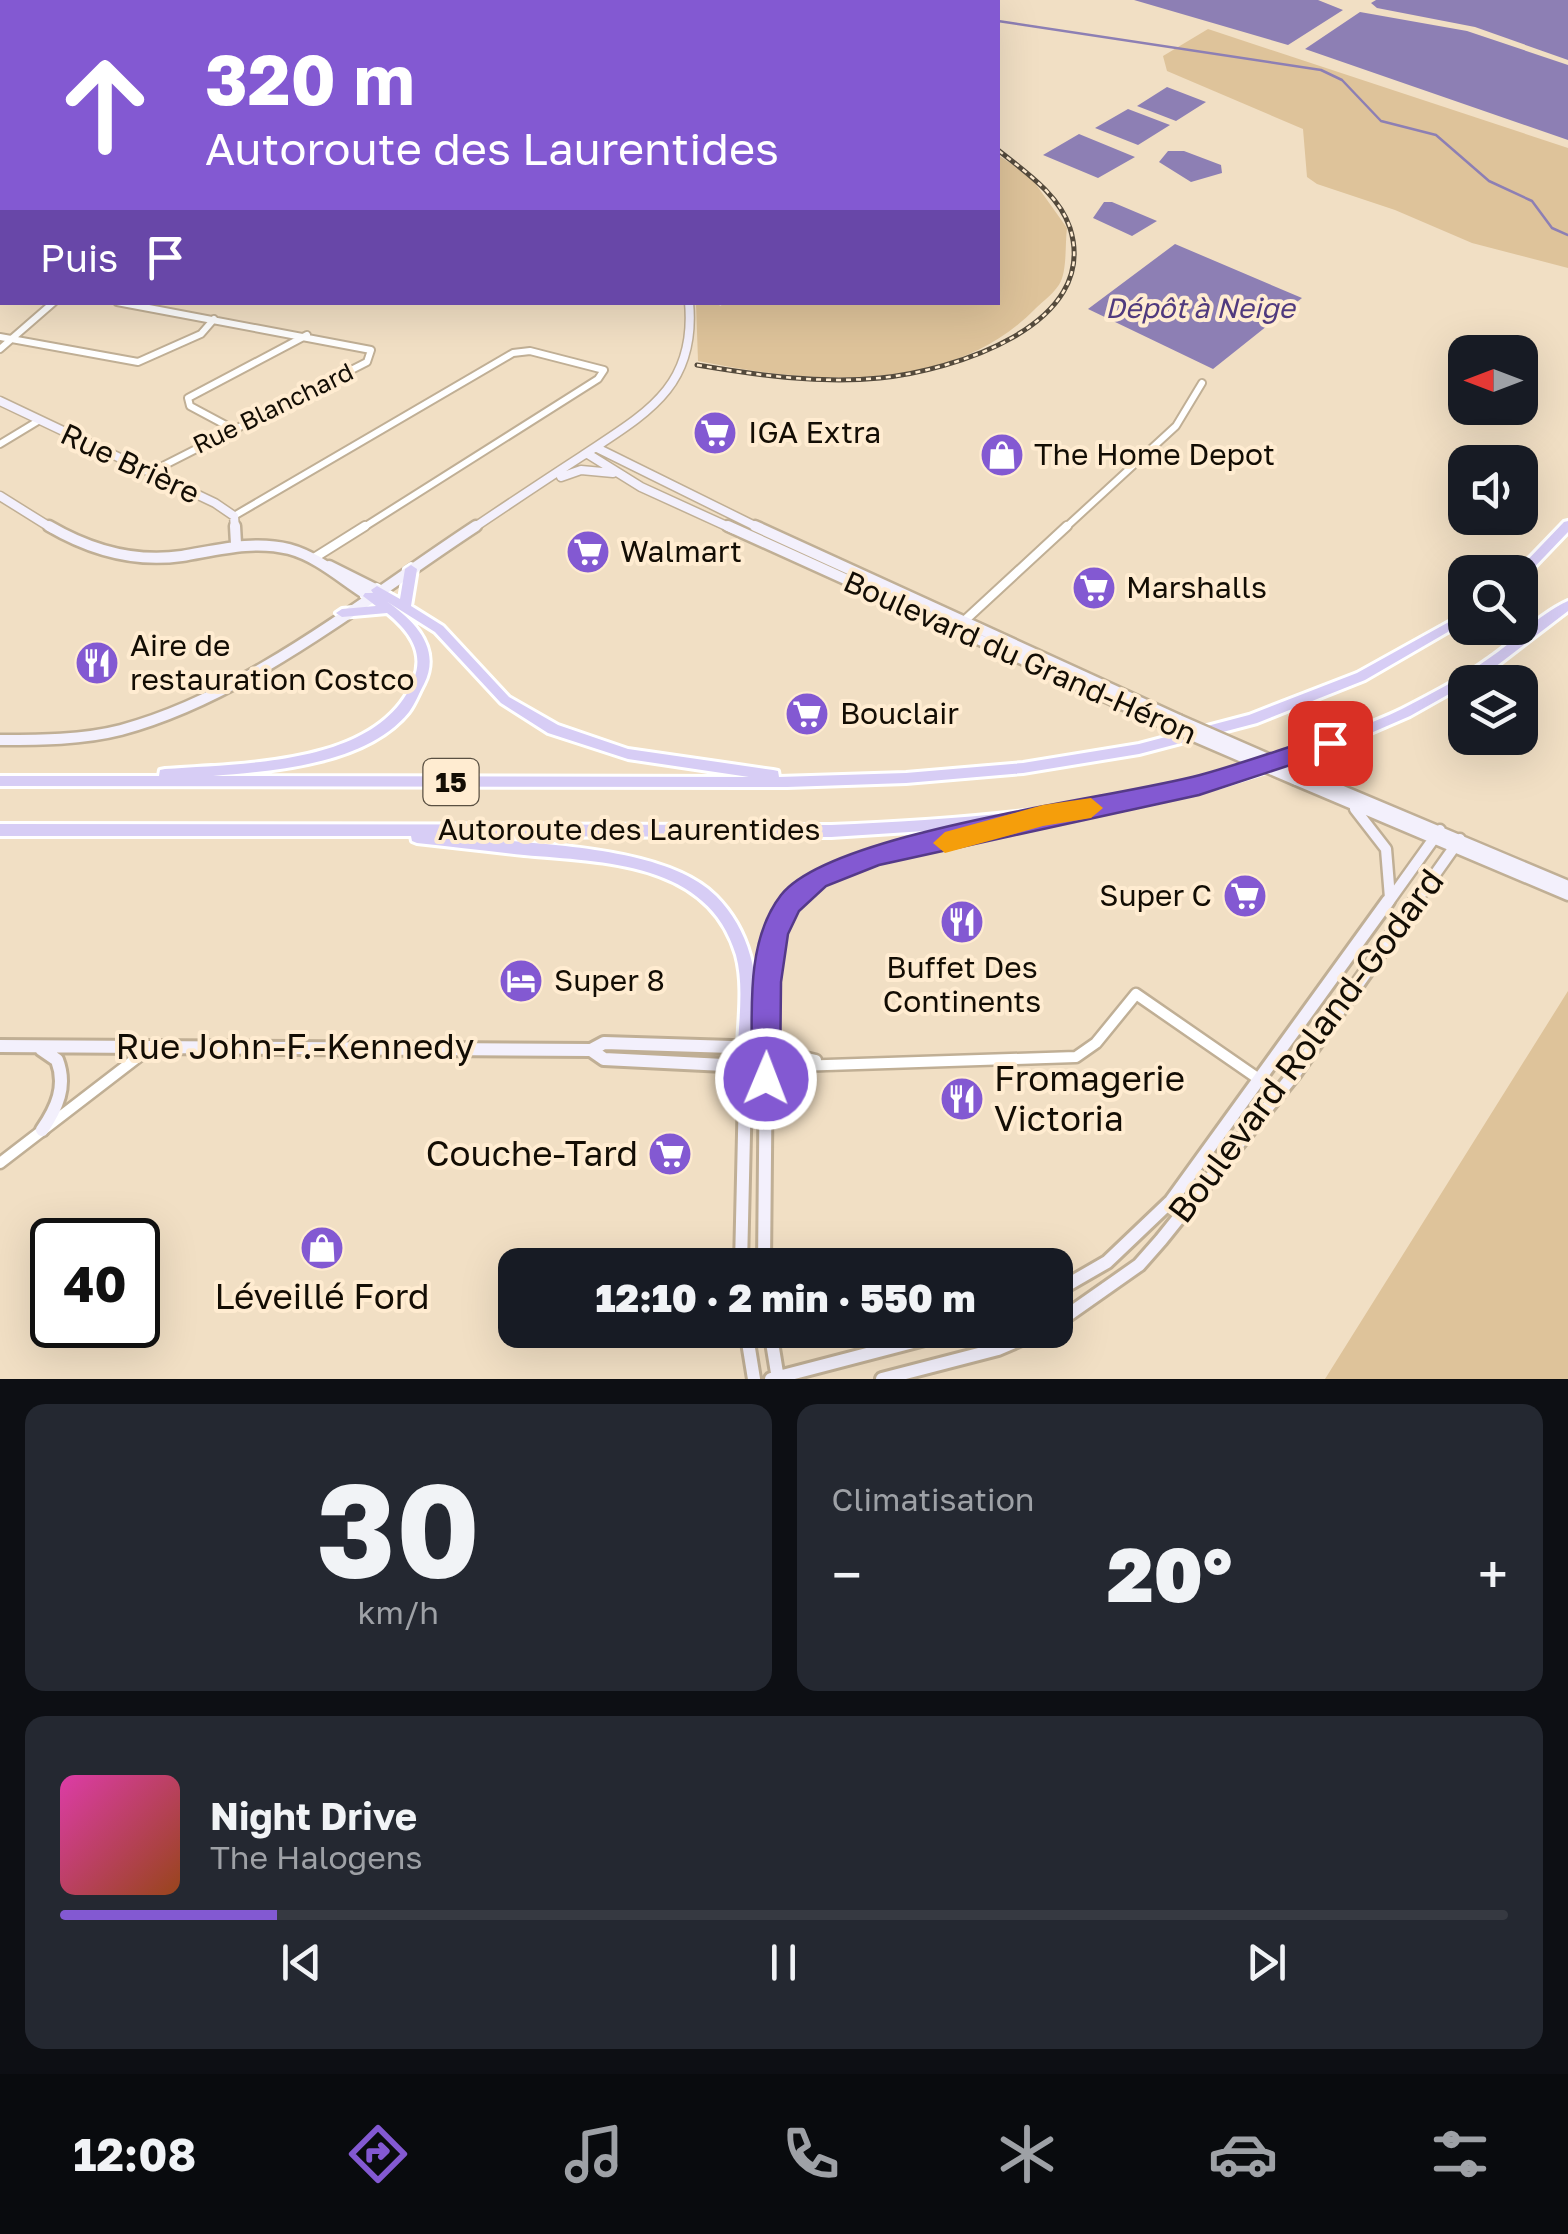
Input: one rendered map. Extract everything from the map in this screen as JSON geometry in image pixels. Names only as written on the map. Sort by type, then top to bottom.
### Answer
[{"type":"highway","points":[[1538,556],[1568,525]]},
{"type":"highway","points":[[405,606],[411,569]]},
{"type":"highway","points":[[373,593],[405,606],[446,635],[505,700],[566,735],[644,757],[817,782]]},
{"type":"highway","points":[[84,781],[294,762],[340,750],[369,737],[406,706],[423,670],[419,638],[373,593]]},
{"type":"highway","name":"Autoroute des Laurentides","points":[[0,830],[858,830],[1043,816],[1199,785],[1345,737],[1473,674],[1568,604]]},
{"type":"highway","points":[[342,613],[389,610]]},
{"type":"highway","name":"Autoroute des Laurentides","points":[[0,781],[817,782],[1015,771],[1161,744],[1255,718],[1335,688],[1448,628]]},
{"type":"highway","points":[[766,1048],[767,982],[774,934],[790,903],[808,884],[848,863],[949,842],[1043,816]]},
{"type":"highway","points":[[355,830],[620,859],[685,879],[718,908],[740,946],[746,981],[746,1047]]},
{"type":"street","points":[[0,349],[51,305]]},
{"type":"street","name":"Rue Blanchard","points":[[133,305],[367,346],[372,356],[151,472]]},
{"type":"street","points":[[0,740],[56,740],[120,730],[178,712],[257,670],[652,410],[682,372],[691,347],[689,305]]},
{"type":"street","points":[[0,337],[138,362],[201,334],[214,320]]},
{"type":"street","points":[[233,429],[190,406],[188,398],[307,335]]},
{"type":"street","points":[[234,516],[513,354],[530,351],[604,370],[598,379],[314,558]]},
{"type":"street","points":[[954,628],[1176,426],[1202,382]]},
{"type":"street","name":"Rue Brière","points":[[0,401],[234,516],[236,544]]},
{"type":"street","points":[[0,444],[38,421]]},
{"type":"street","name":"Boulevard du Grand-Héron","points":[[593,451],[624,477],[954,628],[1568,895]]},
{"type":"street","name":"Boulevard du Grand-Héron","points":[[593,451],[966,619],[1174,723]]},
{"type":"street","points":[[545,482],[581,470],[624,477]]},
{"type":"street","points":[[0,496],[99,552],[162,558],[236,544],[290,549],[314,558],[373,593]]},
{"type":"street","name":"Boulevard du Grand-Héron","points":[[1301,778],[1350,805],[1437,835]]},
{"type":"street","points":[[1350,805],[1389,848],[1393,864],[1390,900]]},
{"type":"street","name":"Boulevard Roland-Godard","points":[[1073,1282],[1107,1262],[1171,1201],[1437,835]]},
{"type":"street","name":"Boulevard du Grand-Héron","points":[[1457,844],[1568,886]]},
{"type":"street","name":"Boulevard Roland-Godard","points":[[1073,1311],[1139,1265],[1279,1092],[1457,844]]},
{"type":"street","name":"Rue John-F.-Kennedy","points":[[590,1050],[604,1059],[745,1066],[1076,1056],[1096,1044],[1136,994],[1279,1092]]},
{"type":"street","name":"Rue John-F.-Kennedy","points":[[0,1046],[590,1050],[604,1043],[766,1048],[820,1062]]},
{"type":"street","points":[[35,1046],[56,1060],[62,1071],[58,1100],[42,1130]]},
{"type":"street","points":[[0,1163],[151,1046]]},
{"type":"street","points":[[741,1248],[746,1047]]},
{"type":"street","points":[[764,1248],[766,1048]]},
{"type":"street","points":[[749,1348],[754,1379]]},
{"type":"street","points":[[772,1348],[776,1378],[890,1348]]},
{"type":"street","points":[[882,1379],[1000,1348]]},
{"type":"shaded area","points":[[1208,29],[1568,148],[1568,268],[1472,243],[1395,210],[1317,184],[1307,177],[1303,129],[1167,71],[1163,56]]},
{"type":"shaded area","points":[[1000,156],[1030,176],[1067,228],[1063,275],[1053,292],[1000,337],[961,357],[919,370],[830,377],[785,375],[698,361],[696,305],[1000,305]]},
{"type":"shaded area","points":[[1568,991],[1568,1379],[1325,1379]]},
{"type":"water","points":[[1134,0],[1318,0],[1343,10],[1288,45]]},
{"type":"water","points":[[1568,0],[1568,60],[1475,27],[1377,8],[1371,3]]},
{"type":"water","points":[[1360,12],[1467,31],[1568,65],[1568,140],[1305,49]]},
{"type":"water","points":[[1167,87],[1206,102],[1176,121],[1137,106]]},
{"type":"water","points":[[1128,109],[1170,125],[1138,145],[1095,128]]},
{"type":"water","points":[[1079,134],[1135,157],[1098,178],[1043,155]]},
{"type":"water","points":[[1168,151],[1184,151],[1221,165],[1222,173],[1191,182],[1159,162]]},
{"type":"water","points":[[1104,202],[1157,221],[1132,236],[1093,218]]},
{"type":"water","name":"Dépôt à Neige","points":[[1175,244],[1302,298],[1213,369],[1088,309]]},
{"type":"waterway","points":[[1000,21],[1321,70],[1342,80],[1381,121],[1436,135],[1489,181],[1532,201],[1552,228],[1568,235]]},
{"type":"railway","points":[[697,365],[811,379],[857,380],[910,374],[979,353],[1042,317],[1063,292],[1074,262],[1070,228],[1049,194],[1000,152]]},
{"type":"slow traffic","points":[[945,843],[1043,816],[1091,808]]},
{"type":"place","name":"IGA Extra","points":[[715,433]]},
{"type":"place","name":"The Home Depot","points":[[1002,455]]},
{"type":"place","name":"Walmart","points":[[588,552]]},
{"type":"place","name":"Marshalls","points":[[1094,588]]},
{"type":"place","name":"Aire de restauration Costco","points":[[97,663]]},
{"type":"place","name":"Bouclair","points":[[807,714]]},
{"type":"place","name":"Super C","points":[[1245,896]]},
{"type":"place","name":"Buffet Des Continents","points":[[962,922]]},
{"type":"place","name":"Super 8","points":[[521,981]]},
{"type":"place","name":"Fromagerie Victoria","points":[[962,1099]]},
{"type":"place","name":"Couche-Tard","points":[[670,1154]]},
{"type":"place","name":"Léveillé Ford","points":[[322,1248]]},
{"type":"route","points":[[766,1079],[767,982],[774,934],[790,903],[816,878],[876,855],[1199,785],[1330,743]]}]
